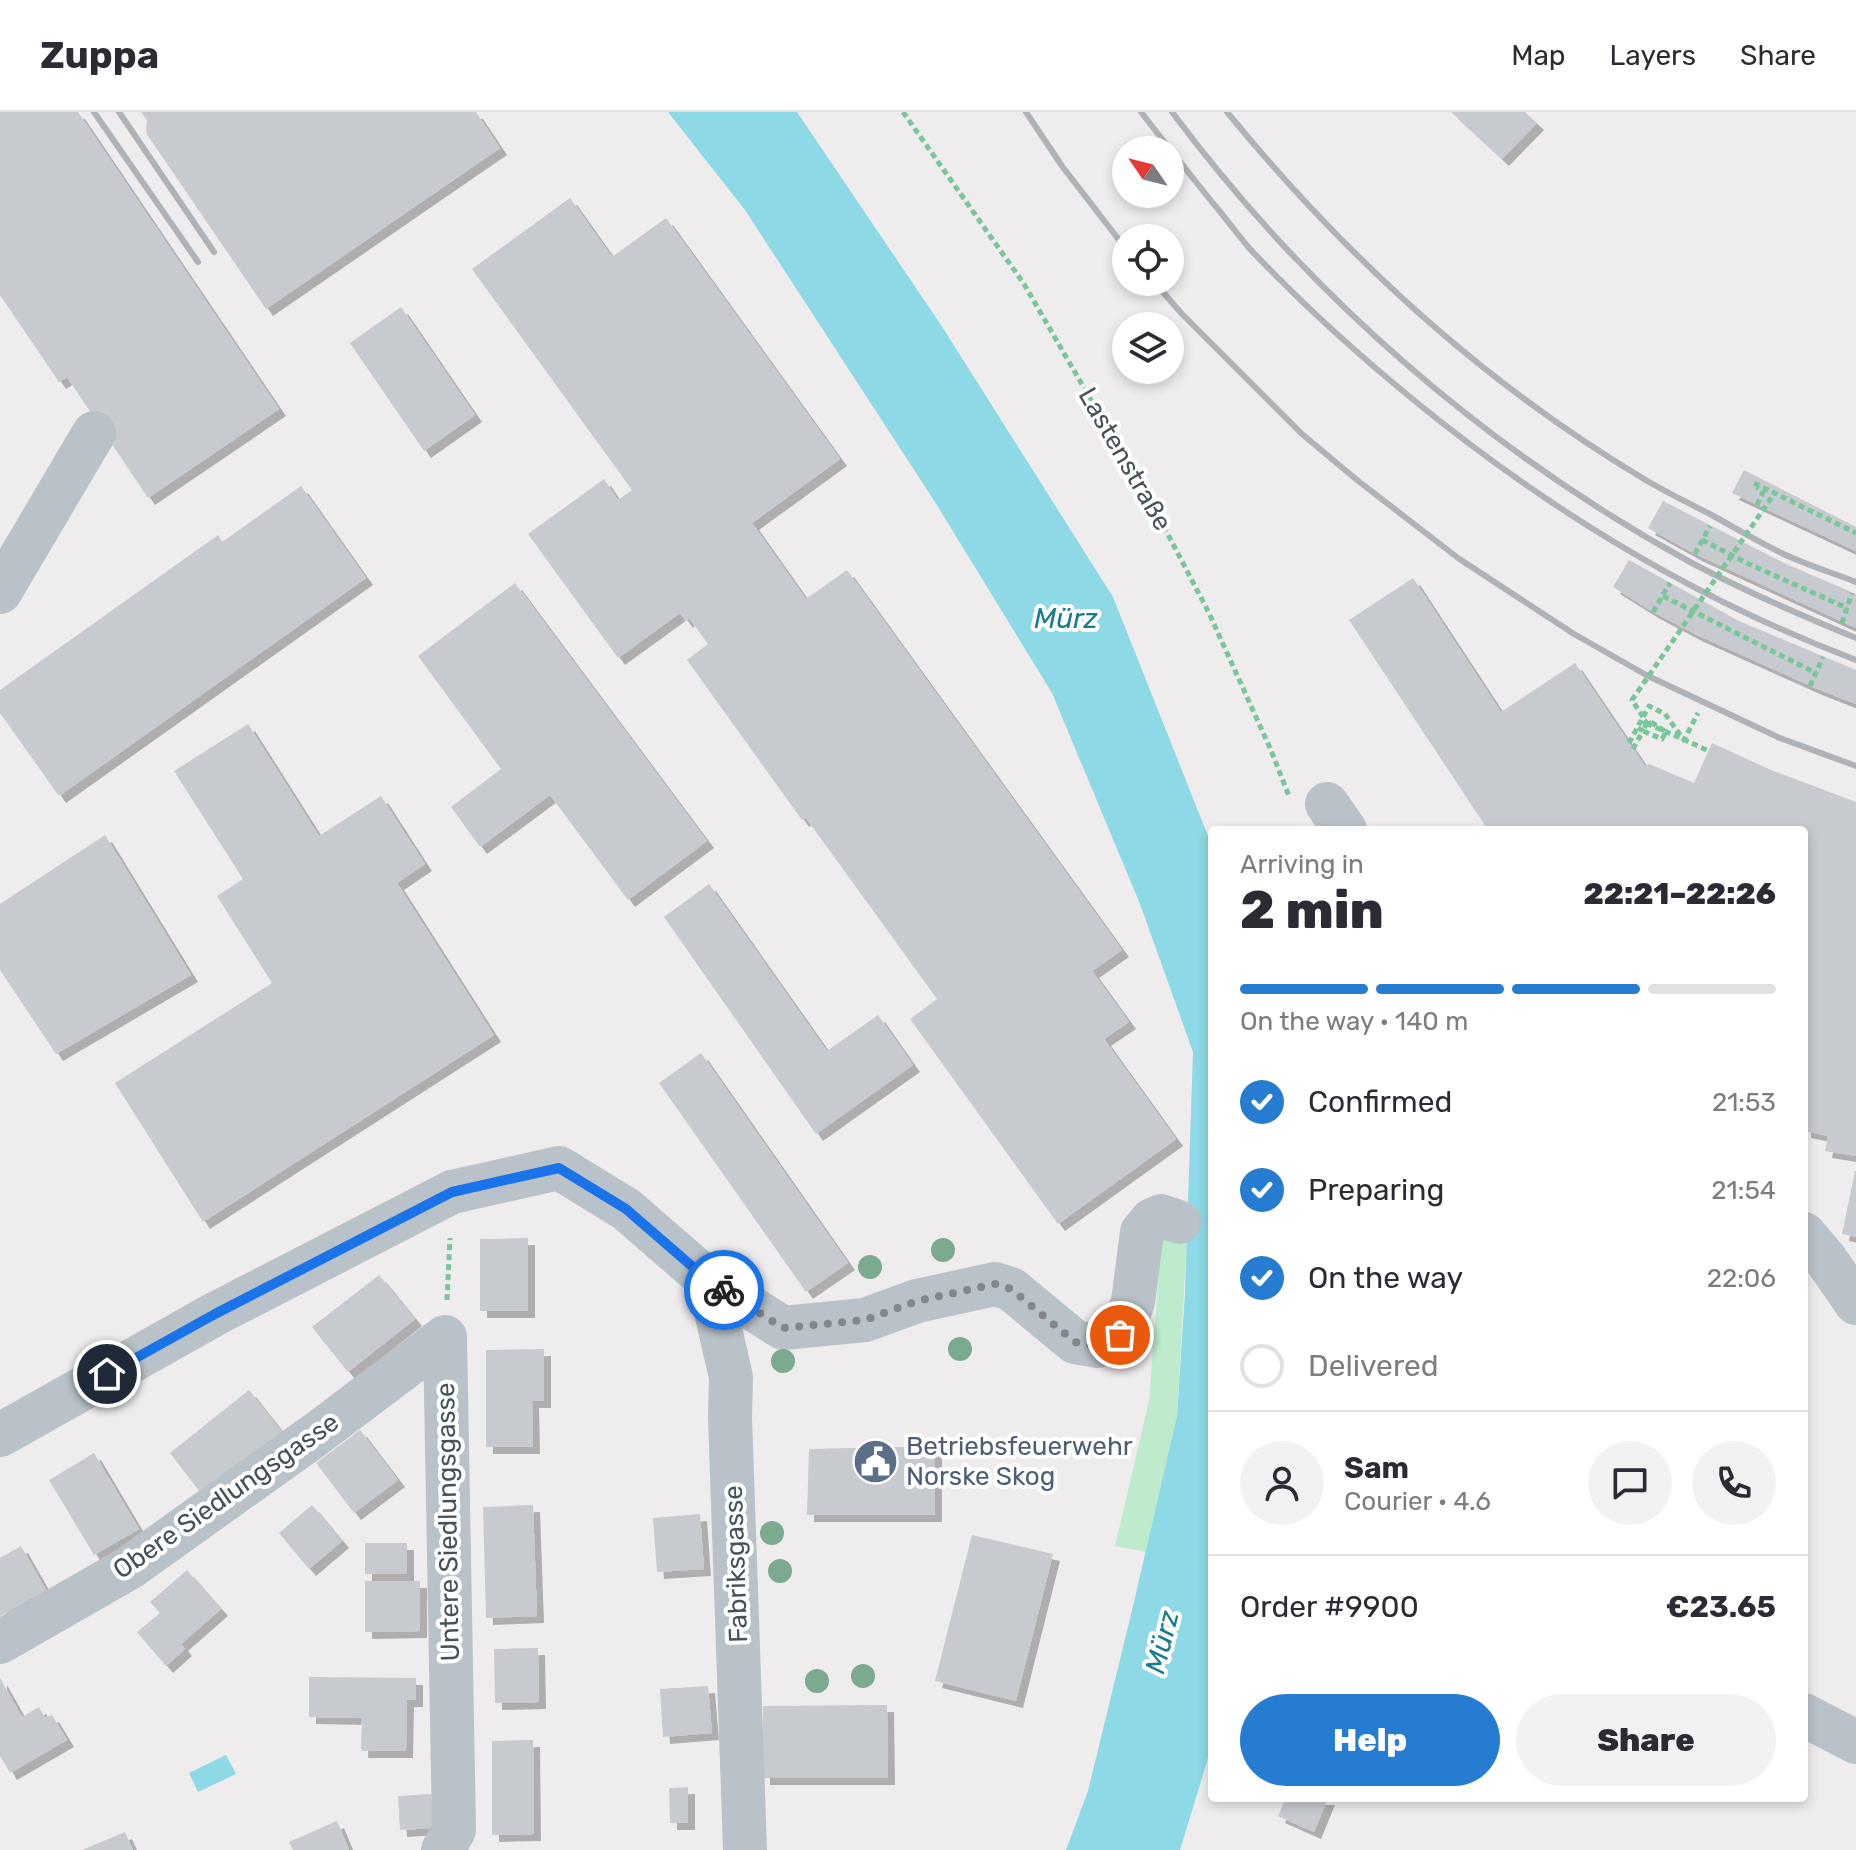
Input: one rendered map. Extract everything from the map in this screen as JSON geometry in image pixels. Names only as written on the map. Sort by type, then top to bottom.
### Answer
[{"type":"street","points":[[0,592],[94,433]]},
{"type":"street","points":[[0,1435],[215,1314],[452,1192],[559,1168],[626,1209],[709,1281],[783,1328],[865,1320],[917,1301],[995,1284],[1011,1289],[1075,1342],[1098,1346],[1120,1335],[1127,1318],[1133,1302],[1142,1232],[1152,1220],[1161,1216],[1179,1222]]},
{"type":"street","points":[[1808,1239],[1856,1303]]},
{"type":"street","name":"Fabriksgasse","points":[[709,1281],[731,1377],[745,1850]]},
{"type":"street","name":"Obere Siedlungsgasse","points":[[0,1642],[129,1568],[445,1337]]},
{"type":"street","name":"Untere Siedlungsgasse","points":[[443,1850],[454,1830],[445,1337]]},
{"type":"street","points":[[1808,1717],[1856,1742]]},
{"type":"path","name":"Lastenstraße","points":[[903,112],[1024,284],[1162,523],[1209,613],[1270,748],[1321,812]]},
{"type":"path","points":[[1757,505],[1763,492],[1754,483],[1856,533]]},
{"type":"path","points":[[1709,751],[1650,725],[1632,700],[1774,494]]},
{"type":"path","points":[[1695,554],[1710,526]]},
{"type":"path","points":[[1702,540],[1847,608]]},
{"type":"path","points":[[1653,612],[1670,583]]},
{"type":"path","points":[[1842,623],[1852,593]]},
{"type":"path","points":[[1663,596],[1816,673]]},
{"type":"path","points":[[1810,686],[1823,657]]},
{"type":"path","points":[[1645,719],[1631,746],[1642,730],[1649,706],[1665,714],[1684,740]]},
{"type":"path","points":[[1684,740],[1698,713]]},
{"type":"path","points":[[1642,730],[1663,741],[1666,732]]},
{"type":"path","points":[[445,1337],[452,1192]]},
{"type":"green space","points":[[1162,1230],[1187,1237],[1177,1416],[1146,1552],[1115,1546],[1149,1401]]},
{"type":"water","name":"Mürz","points":[[668,112],[797,112],[941,325],[1113,597],[1208,836],[1208,1758],[1180,1850],[1066,1850],[1088,1791],[1177,1416],[1185,1292],[1193,1052],[1140,904],[1052,693],[935,502],[745,210]]},
{"type":"water","points":[[226,1755],[236,1774],[198,1792],[189,1773]]},
{"type":"building","points":[[0,112],[78,112],[279,409],[148,498],[67,377],[59,382],[0,295]]},
{"type":"building","points":[[141,112],[476,112],[500,148],[266,309],[146,133],[147,120]]},
{"type":"building","points":[[1451,112],[1525,112],[1537,123],[1502,159]]},
{"type":"building","points":[[570,198],[612,257],[666,218],[840,459],[752,523],[806,599],[847,570],[1122,950],[1092,971],[1129,1022],[1104,1039],[1176,1139],[1058,1224],[910,1019],[937,999],[806,818],[802,820],[687,660],[708,644],[689,618],[686,621],[680,613],[618,658],[528,534],[604,479],[618,500],[632,490],[472,269]]},
{"type":"building","points":[[401,307],[475,415],[424,451],[350,343]]},
{"type":"building","points":[[1744,470],[1856,527],[1856,551],[1732,493]]},
{"type":"building","points":[[301,486],[366,578],[59,796],[0,713],[0,690],[218,535],[222,542]]},
{"type":"building","points":[[1663,501],[1784,563],[1856,594],[1856,628],[1695,554],[1648,528]]},
{"type":"building","points":[[1629,560],[1739,621],[1856,670],[1856,704],[1697,635],[1613,587]]},
{"type":"building","points":[[1413,578],[1501,712],[1575,663],[1645,766],[1649,764],[1694,783],[1712,743],[1771,770],[1856,802],[1856,1156],[1825,1151],[1828,1136],[1808,1132],[1808,826],[1485,826],[1349,620]]},
{"type":"building","points":[[515,583],[707,841],[628,900],[550,795],[480,847],[451,807],[501,769],[418,656]]},
{"type":"building","points":[[248,724],[319,836],[381,796],[425,864],[397,883],[494,1035],[203,1222],[115,1083],[272,983],[217,896],[243,879],[174,771]]},
{"type":"building","points":[[105,835],[191,975],[56,1054],[0,970],[0,904]]},
{"type":"building","points":[[709,884],[827,1051],[878,1015],[913,1065],[816,1134],[664,917]]},
{"type":"building","points":[[701,1053],[848,1263],[806,1292],[659,1083]]},
{"type":"building","points":[[1856,1171],[1856,1237],[1842,1234]]},
{"type":"building","points":[[528,1238],[528,1311],[480,1311],[480,1239]]},
{"type":"building","points":[[379,1275],[415,1319],[348,1372],[312,1327]]},
{"type":"building","points":[[544,1349],[544,1401],[532,1401],[533,1447],[486,1447],[486,1350]]},
{"type":"building","points":[[249,1390],[282,1432],[203,1496],[170,1453]]},
{"type":"building","points":[[360,1430],[398,1480],[354,1513],[316,1463]]},
{"type":"building","points":[[935,1446],[935,1515],[807,1515],[809,1449]]},
{"type":"building","points":[[94,1453],[139,1529],[94,1555],[49,1480]]},
{"type":"building","points":[[312,1505],[342,1541],[309,1569],[279,1533]]},
{"type":"building","points":[[533,1505],[537,1616],[486,1618],[483,1507]]},
{"type":"building","points":[[700,1514],[704,1569],[657,1572],[653,1518]]},
{"type":"building","points":[[972,1535],[1053,1554],[1016,1701],[935,1681]]},
{"type":"building","points":[[365,1543],[407,1543],[407,1574],[365,1574]]},
{"type":"building","points":[[21,1546],[46,1590],[0,1616],[0,1558]]},
{"type":"building","points":[[187,1570],[221,1609],[181,1644],[185,1649],[166,1666],[137,1632],[160,1613],[150,1602]]},
{"type":"building","points":[[365,1581],[420,1581],[420,1631],[365,1632]]},
{"type":"building","points":[[538,1648],[539,1702],[495,1703],[494,1649]]},
{"type":"building","points":[[309,1677],[416,1678],[416,1700],[407,1700],[406,1751],[361,1751],[362,1718],[309,1717]]},
{"type":"building","points":[[0,1678],[22,1717],[39,1707],[45,1718],[52,1715],[67,1740],[10,1773],[0,1756]]},
{"type":"building","points":[[708,1686],[712,1733],[663,1737],[660,1689]]},
{"type":"building","points":[[887,1705],[888,1778],[763,1778],[763,1706]]},
{"type":"building","points":[[533,1740],[534,1834],[492,1835],[492,1741]]},
{"type":"building","points":[[688,1787],[688,1823],[670,1823],[669,1788]]},
{"type":"building","points":[[431,1794],[433,1828],[400,1830],[398,1796]]},
{"type":"building","points":[[1284,1802],[1326,1802],[1314,1832],[1278,1816]]},
{"type":"building","points":[[337,1821],[349,1850],[293,1850],[289,1842]]},
{"type":"building","points":[[125,1832],[133,1850],[82,1850]]},
{"type":"railway","points":[[94,112],[198,262]]},
{"type":"railway","points":[[119,112],[214,252]]},
{"type":"railway","points":[[1026,112],[1062,166],[1112,231]]},
{"type":"railway","points":[[1141,112],[1269,269],[1368,362],[1461,438],[1567,513],[1678,579],[1795,635],[1856,660]]},
{"type":"railway","points":[[1172,112],[1283,245],[1407,365],[1474,420],[1543,471],[1690,562],[1856,638]]},
{"type":"railway","points":[[1227,112],[1319,217],[1368,266],[1472,359],[1528,401],[1585,442],[1659,488],[1778,551],[1856,582]]},
{"type":"railway","points":[[1166,296],[1302,434],[1458,558],[1574,634],[1648,676],[1780,738],[1856,766]]},
{"type":"way so far","points":[[724,1290],[783,1328],[865,1320],[917,1301],[995,1284],[1011,1289],[1075,1342],[1098,1346],[1120,1335]]},
{"type":"place","name":"Betriebsfeuerwehr Norske Skog","points":[[875,1461]]},
{"type":"route","points":[[107,1374],[215,1314],[452,1192],[559,1168],[626,1209],[709,1281],[724,1290]]}]
